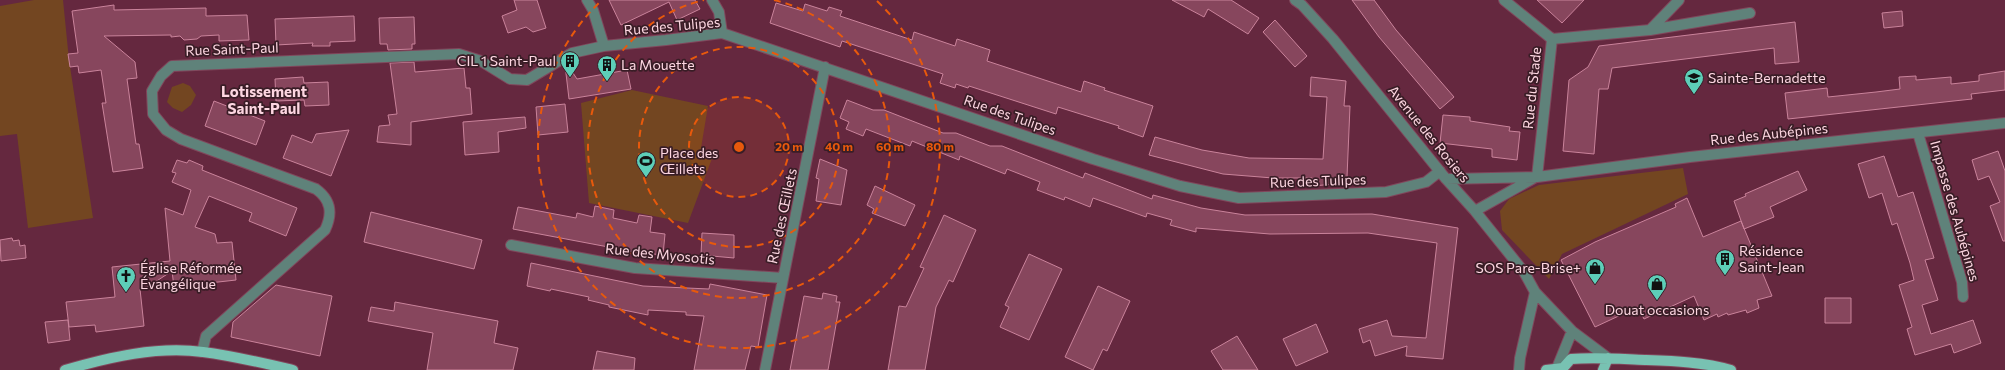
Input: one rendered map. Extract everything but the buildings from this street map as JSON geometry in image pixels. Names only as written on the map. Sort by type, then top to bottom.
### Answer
[{"type":"main road","points":[[65,370],[133,354],[156,351],[202,352],[293,370]]},
{"type":"main road","points":[[1603,370],[1608,358]]},
{"type":"main road","points":[[1546,370],[1562,369],[1571,359],[1608,358],[1670,361],[1719,366],[1731,370]]},
{"type":"street","points":[[587,0],[593,10],[604,46]]},
{"type":"street","points":[[712,0],[719,12],[722,33]]},
{"type":"street","name":"Avenue des Rosiers","points":[[1295,0],[1302,5],[1333,39],[1443,175],[1475,210],[1524,272],[1535,292],[1572,331],[1608,358]]},
{"type":"street","name":"Rue du Stade","points":[[1504,0],[1552,39],[1537,177]]},
{"type":"street","points":[[1650,30],[1679,0]]},
{"type":"street","points":[[1552,39],[1650,30],[1750,14]]},
{"type":"street","name":"Rue des Tulipes","points":[[572,53],[604,46],[722,33],[1093,159],[1180,186],[1239,198],[1386,192],[1426,182],[1443,175]]},
{"type":"street","name":"Rue Saint-Paul","points":[[202,352],[206,336],[325,230],[330,220],[330,204],[324,195],[307,185],[284,178],[181,139],[166,130],[153,114],[152,91],[161,76],[172,66],[459,54],[481,61],[510,79],[527,80],[572,53]]},
{"type":"street","name":"Rue des Œillets","points":[[765,370],[825,67]]},
{"type":"street","name":"Rue des Aubépines","points":[[1443,175],[1537,177],[1690,157],[2005,123]]},
{"type":"street","name":"Impasse des Aubépines","points":[[1918,133],[1962,282],[1963,297]]},
{"type":"street","name":"Rue des Aubépines","points":[[1475,210],[1537,177]]},
{"type":"street","name":"Rue des Myosotis","points":[[511,246],[636,268],[783,278]]},
{"type":"street","points":[[1519,370],[1520,358],[1535,292]]},
{"type":"street","points":[[1562,369],[1572,331]]},
{"type":"shaded area","points":[[34,0],[63,0],[69,60],[93,218],[28,228],[17,134],[0,136],[0,6]]},
{"type":"shaded area","points":[[183,83],[190,86],[196,95],[191,105],[182,112],[173,108],[167,102],[172,87]]},
{"type":"shaded area","name":"Place des Œillets","points":[[632,90],[708,106],[701,148],[714,153],[688,223],[589,203],[581,103]]},
{"type":"shaded area","points":[[1683,168],[1688,194],[1562,254],[1549,279],[1502,230],[1500,211],[1509,199],[1539,185]]},
{"type":"place","name":"CIL 1 Saint-Paul","points":[[570,78]]},
{"type":"place","name":"La Mouette","points":[[607,82]]},
{"type":"place","name":"Sainte-Bernadette","points":[[1694,95]]},
{"type":"place","name":"Place des Œillets","points":[[646,178]]},
{"type":"place","name":"Résidence Saint-Jean","points":[[1725,276]]},
{"type":"place","name":"SOS Pare-Brise+","points":[[1595,285]]},
{"type":"place","name":"Église Réformée Évangélique","points":[[126,293]]},
{"type":"place","name":"Douat occasions","points":[[1657,301]]},
{"type":"district","name":"Lotissement Saint-Paul","points":[[264,100]]}]
